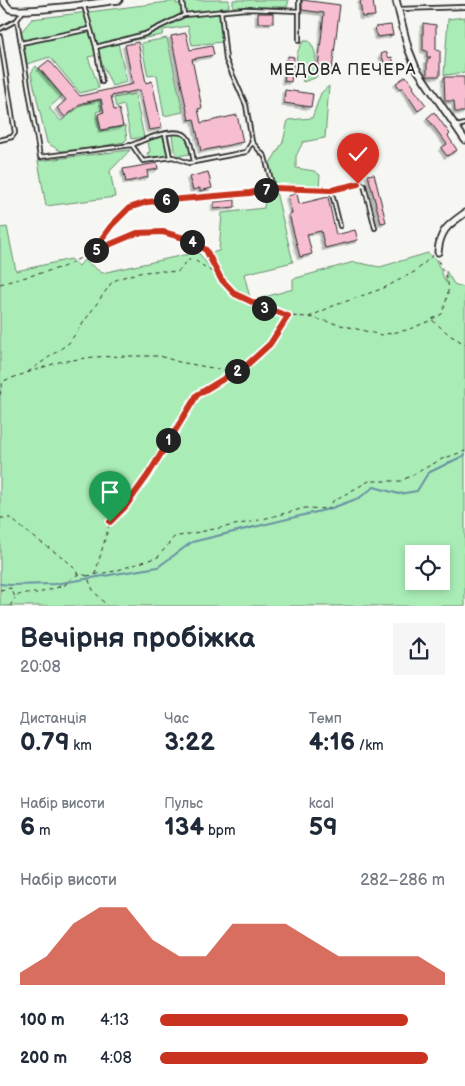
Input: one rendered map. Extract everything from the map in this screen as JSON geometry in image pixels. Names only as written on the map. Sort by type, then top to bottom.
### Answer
[{"type":"street","points":[[3,0],[10,8],[24,9],[119,0]]},
{"type":"street","points":[[396,0],[408,48],[416,68],[465,140]]},
{"type":"street","points":[[438,252],[439,237],[450,223],[465,213]]},
{"type":"lane","points":[[182,0],[184,15]]},
{"type":"lane","points":[[299,41],[300,0]]},
{"type":"lane","points":[[84,4],[96,47],[102,82]]},
{"type":"lane","points":[[397,9],[465,7]]},
{"type":"lane","points":[[0,29],[17,20],[24,9]]},
{"type":"lane","points":[[96,47],[145,34],[184,15],[246,9],[299,11]]},
{"type":"lane","points":[[221,11],[226,60],[246,106],[252,142],[265,157],[273,188],[331,190],[358,184],[364,185],[375,228]]},
{"type":"lane","points":[[17,20],[40,156],[132,145],[149,137],[178,132],[186,136],[189,141],[194,162]]},
{"type":"lane","points":[[21,43],[90,29]]},
{"type":"lane","points":[[0,36],[15,133],[12,137],[0,140]]},
{"type":"lane","points":[[455,126],[465,124]]},
{"type":"lane","points":[[165,134],[170,157]]},
{"type":"lane","points":[[132,145],[144,161],[170,157],[189,163],[246,152],[252,142]]},
{"type":"lane","points":[[331,190],[340,226]]},
{"type":"path","points":[[92,252],[111,226],[129,208],[147,202],[250,193],[273,188]]},
{"type":"path","points":[[0,284],[63,267],[92,252],[137,233],[163,232],[184,238],[206,250],[221,279]]},
{"type":"path","points":[[309,317],[333,306],[384,288],[416,270],[438,252]]},
{"type":"path","points":[[26,373],[69,343],[112,282],[122,277],[157,270],[172,273],[179,271],[186,261],[193,259],[221,279],[235,294],[288,316],[309,317],[381,335],[407,330],[442,314],[447,300],[448,281],[438,259],[438,252]]},
{"type":"path","points":[[95,574],[110,522],[125,507],[148,475],[197,395],[248,364],[270,344],[288,316]]},
{"type":"path","points":[[432,320],[451,336],[465,344]]},
{"type":"path","points":[[0,380],[3,381],[59,362],[94,357],[160,356],[179,362],[236,372]]},
{"type":"path","points":[[0,395],[3,381]]},
{"type":"path","points":[[10,606],[15,597],[23,593],[39,593],[65,585],[73,576],[78,574],[87,576],[115,571],[158,557],[174,537],[255,522],[305,508],[329,509],[333,501],[369,481],[401,481],[442,459],[465,451]]},
{"type":"path","points":[[0,518],[11,518],[43,544],[59,554],[72,565],[78,574]]},
{"type":"path","points":[[87,576],[93,590],[106,606]]},
{"type":"path","points":[[0,590],[11,588],[15,597]]},
{"type":"green space","points":[[190,0],[229,0],[229,7],[220,8],[223,42],[192,45],[188,26],[163,30],[162,35],[118,43],[127,82],[112,86],[98,55],[88,57],[99,88],[80,93],[50,57],[27,64],[21,32],[32,19],[176,1],[176,4]]},
{"type":"green space","points":[[233,0],[289,0],[287,7],[233,7]]},
{"type":"green space","points":[[465,17],[465,73],[444,75],[448,19]]},
{"type":"green space","points":[[167,38],[183,112],[164,116],[157,75],[148,76],[141,43]]},
{"type":"green space","points":[[304,41],[309,41],[313,46],[317,76],[303,82],[302,76],[296,73],[295,67],[299,66],[297,56]]},
{"type":"green space","points":[[36,66],[62,96],[49,108],[61,121],[83,104],[100,100],[102,110],[96,112],[100,131],[125,126],[127,139],[124,142],[93,148],[61,151],[47,143],[31,73]]},
{"type":"green space","points":[[329,86],[325,138],[303,142],[296,156],[296,168],[314,171],[320,175],[319,187],[308,192],[290,186],[276,192],[293,262],[244,274],[250,298],[236,290],[226,280],[210,253],[219,251],[222,213],[264,208],[269,165],[283,142],[288,120],[312,118],[321,93]]},
{"type":"green space","points":[[135,94],[144,137],[131,139],[124,105],[116,107],[114,98]]},
{"type":"green space","points":[[176,132],[186,136],[190,141],[192,152],[190,154],[178,156],[174,150],[172,135]]},
{"type":"green space","points":[[165,136],[169,138],[172,151],[170,156],[151,157],[148,155],[147,153],[150,152],[148,142]]},
{"type":"green space","points":[[130,150],[110,171],[115,197],[46,206],[38,161]]},
{"type":"green space","points":[[7,227],[16,271],[71,259],[79,266],[84,260],[102,273],[198,252],[233,296],[257,309],[254,300],[293,289],[293,279],[354,262],[380,267],[428,253],[436,260],[446,283],[446,271],[454,284],[465,288],[465,606],[0,606],[0,228]]},
{"type":"building","points":[[302,0],[340,5],[332,69],[318,68],[324,13],[302,10]]},
{"type":"building","points":[[360,0],[373,0],[375,16],[362,17]]},
{"type":"building","points":[[258,13],[273,13],[273,23],[258,23]]},
{"type":"building","points":[[423,23],[436,25],[436,50],[440,51],[440,76],[427,76],[427,60],[431,57],[427,57],[427,51],[423,50]]},
{"type":"building","points":[[391,25],[393,35],[377,37],[375,27]]},
{"type":"building","points":[[186,33],[190,50],[212,46],[214,55],[192,59],[202,108],[198,109],[201,123],[237,115],[243,142],[201,151],[194,119],[189,120],[171,36]]},
{"type":"building","points":[[138,42],[146,83],[152,81],[162,128],[149,130],[140,90],[111,96],[114,110],[119,109],[123,126],[101,130],[98,114],[104,112],[101,99],[82,103],[65,117],[57,108],[66,100],[39,68],[49,60],[80,96],[133,84],[125,45]]},
{"type":"building","points":[[386,52],[389,58],[392,57],[396,70],[388,73],[381,54]]},
{"type":"building","points":[[288,56],[294,57],[291,82],[284,81]]},
{"type":"building","points":[[406,76],[426,105],[418,111],[402,87],[400,89],[396,83]]},
{"type":"building","points":[[444,77],[464,77],[465,112],[455,112],[454,101],[445,101]]},
{"type":"building","points":[[285,90],[313,94],[311,107],[284,103]]},
{"type":"building","points":[[434,112],[450,134],[448,136],[457,150],[447,156],[441,148],[447,144],[427,118]]},
{"type":"building","points":[[157,163],[158,169],[147,171],[148,177],[126,182],[123,169]]},
{"type":"building","points":[[208,172],[212,188],[200,191],[200,188],[193,190],[189,177]]},
{"type":"building","points":[[374,174],[386,222],[381,223],[368,175]]},
{"type":"building","points":[[297,193],[299,204],[328,197],[336,235],[355,230],[358,240],[325,248],[321,231],[307,234],[312,254],[300,257],[289,214],[292,213],[288,196]]},
{"type":"building","points":[[235,200],[235,207],[214,209],[214,202]]},
{"type":"waterway","points":[[0,584],[55,584],[158,567],[192,542],[329,509],[359,498],[374,487],[399,494],[417,491],[428,473],[465,455]]},
{"type":"district","name":"МЕДОВА ПЕЧЕРА","points":[[343,69]]},
{"type":"route","points":[[110,522],[125,507],[148,475],[197,395],[248,364],[270,344],[288,316],[274,312],[235,294],[221,279],[206,250],[184,238],[163,232],[137,233],[92,252],[111,226],[129,208],[147,202],[215,197],[273,188],[331,190],[358,184]]}]
